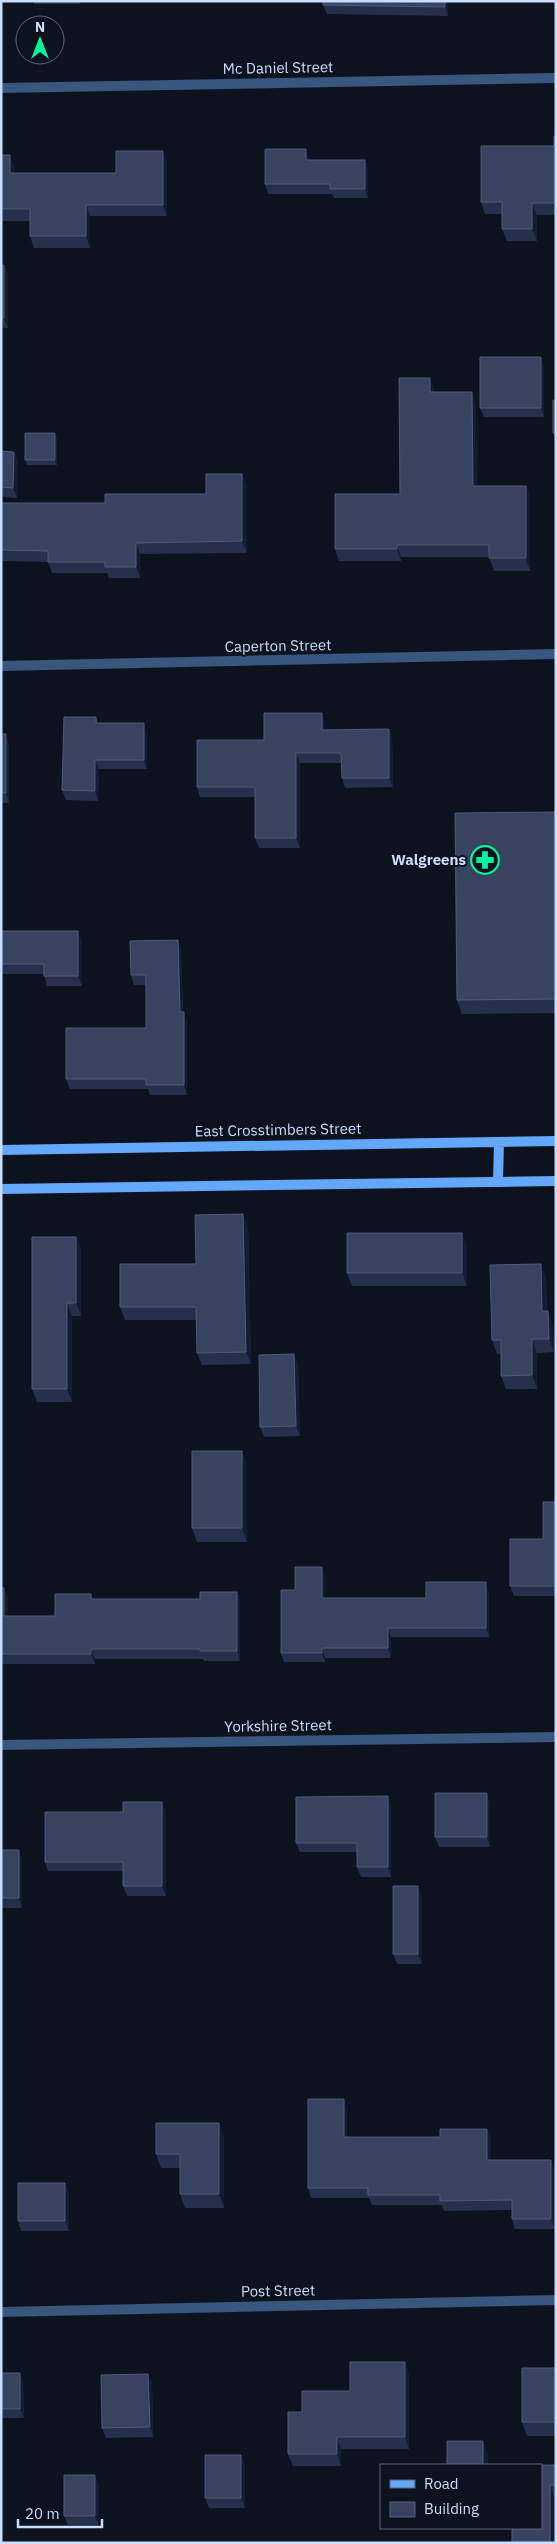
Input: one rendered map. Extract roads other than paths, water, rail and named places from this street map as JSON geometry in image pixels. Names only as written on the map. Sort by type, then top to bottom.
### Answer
[{"type":"main road","name":"East Crosstimbers Street","points":[[1,1150],[556,1141]]},
{"type":"main road","points":[[498,1182],[499,1142]]},
{"type":"main road","points":[[1,1189],[556,1182]]},
{"type":"street","name":"Mc Daniel Street","points":[[1,88],[556,78]]},
{"type":"street","name":"Caperton Street","points":[[1,666],[556,654]]},
{"type":"street","name":"Yorkshire Street","points":[[1,1745],[556,1736]]},
{"type":"street","name":"Post Street","points":[[1,2312],[556,2300]]},
{"type":"place","name":"Walgreens","points":[[485,860]]}]
